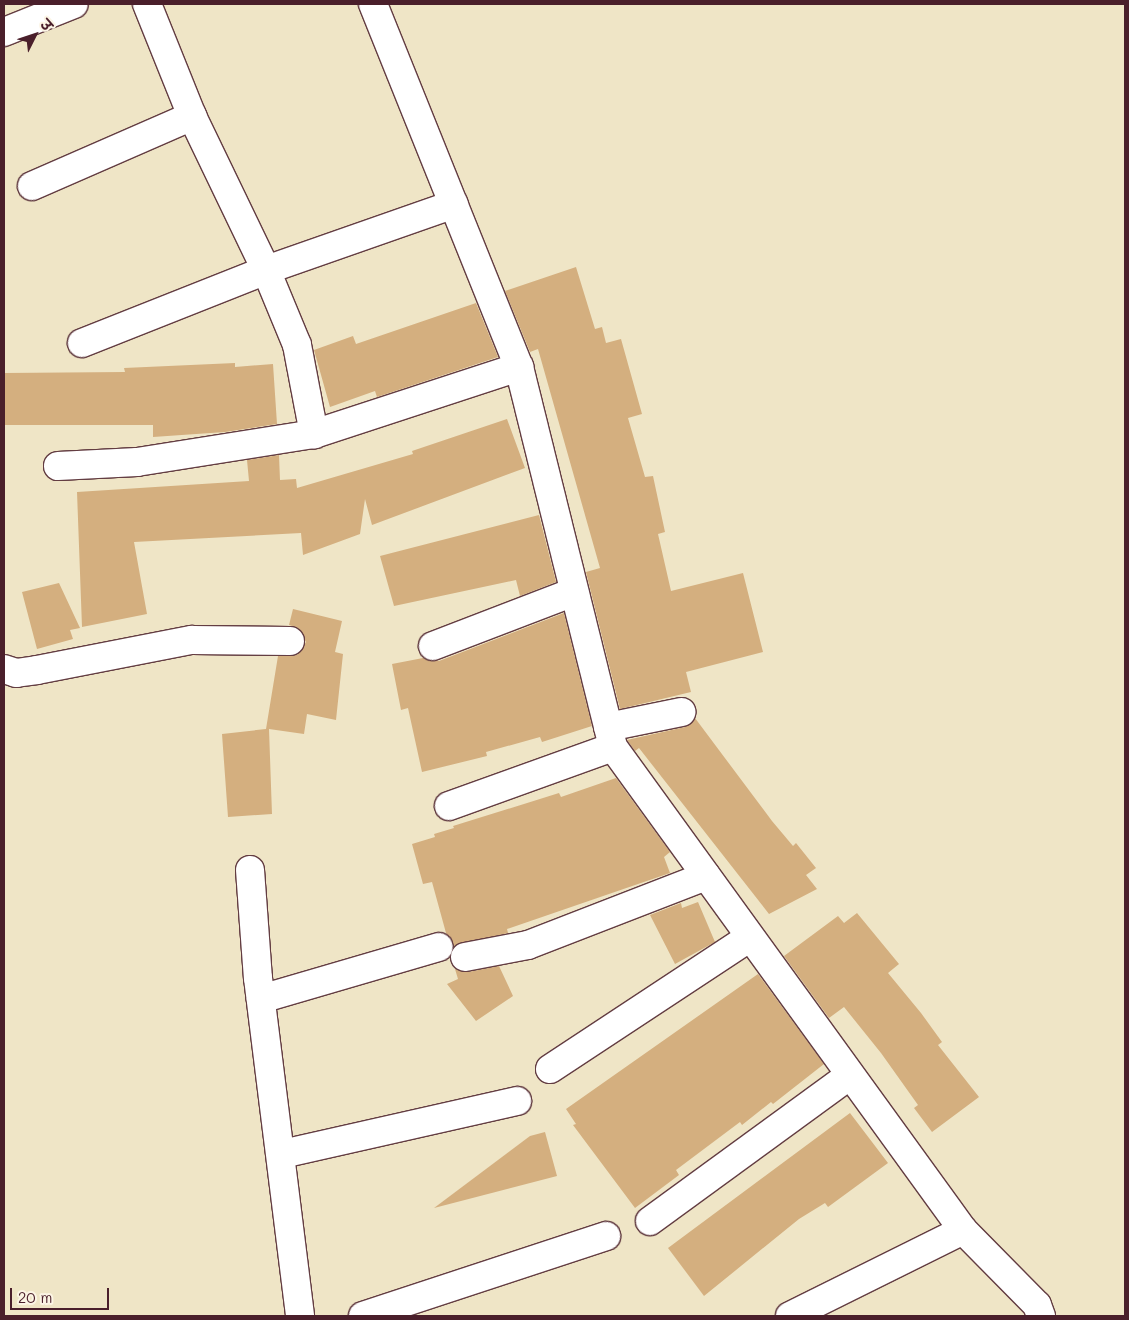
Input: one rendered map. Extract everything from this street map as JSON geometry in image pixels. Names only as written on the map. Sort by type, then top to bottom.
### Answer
[{"type":"street","points":[[4,32],[74,4]]},
{"type":"street","points":[[147,4],[192,116],[266,270],[297,345],[314,434]]},
{"type":"street","points":[[373,4],[520,367],[557,508],[574,592],[611,737],[749,938],[963,1230],[1037,1305],[1041,1316]]},
{"type":"street","points":[[32,186],[192,116]]},
{"type":"street","points":[[82,343],[266,270],[454,204]]},
{"type":"street","points":[[58,466],[137,462],[314,434],[520,367]]},
{"type":"street","points":[[433,646],[574,592]]},
{"type":"street","points":[[4,669],[16,673],[37,670],[192,640],[290,641]]},
{"type":"street","points":[[449,806],[611,737],[681,712]]},
{"type":"street","points":[[250,870],[261,999],[282,1154],[300,1316]]},
{"type":"street","points":[[466,957],[528,945],[706,876]]},
{"type":"street","points":[[550,1069],[749,938]]},
{"type":"street","points":[[261,999],[439,948]]},
{"type":"street","points":[[650,1221],[850,1076]]},
{"type":"street","points":[[282,1154],[517,1102]]},
{"type":"street","points":[[790,1316],[963,1230]]},
{"type":"street","points":[[363,1316],[606,1236]]},
{"type":"building","points":[[576,267],[595,329],[602,327],[606,343],[621,339],[642,414],[628,418],[645,477],[653,476],[665,532],[658,534],[671,591],[743,573],[763,652],[686,672],[691,692],[620,709],[586,572],[600,568],[538,349],[530,352],[505,291]]},
{"type":"building","points":[[476,303],[498,357],[377,397],[375,391],[330,407],[314,350],[353,336],[356,344]]},
{"type":"building","points":[[235,363],[235,367],[273,364],[277,424],[225,432],[153,437],[153,425],[4,425],[4,373],[125,372],[124,368]]},
{"type":"building","points":[[507,419],[525,468],[372,525],[365,499],[360,534],[303,555],[301,533],[134,542],[147,614],[82,627],[77,492],[249,481],[247,460],[279,455],[280,480],[296,479],[297,488],[413,454],[412,451]]},
{"type":"building","points":[[539,515],[556,582],[520,596],[516,580],[394,606],[380,556]]},
{"type":"building","points":[[59,583],[80,628],[70,630],[73,639],[37,649],[22,592]]},
{"type":"building","points":[[293,609],[342,621],[335,652],[343,654],[336,720],[307,714],[304,734],[269,729],[272,814],[228,817],[222,734],[266,729],[278,656],[297,655],[306,642],[298,628],[289,625]]},
{"type":"building","points":[[564,613],[592,726],[542,742],[540,737],[486,752],[487,756],[422,772],[408,708],[401,710],[392,664],[423,658],[439,661]]},
{"type":"building","points":[[695,718],[772,821],[793,846],[796,843],[816,868],[806,875],[817,889],[769,914],[639,748],[635,751],[627,740],[685,727]]},
{"type":"building","points":[[616,778],[670,852],[664,857],[670,873],[507,929],[508,933],[454,946],[446,933],[432,882],[423,884],[412,844],[435,837],[434,834],[454,828],[453,826],[559,793],[561,797]]},
{"type":"building","points":[[698,902],[715,942],[675,964],[650,915],[681,903],[682,908]]},
{"type":"building","points":[[857,913],[899,964],[888,973],[921,1013],[942,1042],[938,1045],[979,1097],[932,1132],[914,1108],[918,1105],[881,1053],[844,1007],[829,1018],[784,956],[838,916],[844,923]]},
{"type":"building","points":[[499,966],[513,996],[476,1021],[447,984],[458,979],[455,969],[468,972]]},
{"type":"building","points":[[758,974],[824,1064],[773,1104],[771,1102],[742,1125],[740,1122],[676,1170],[679,1175],[635,1208],[573,1125],[576,1124],[566,1109]]},
{"type":"building","points":[[850,1113],[888,1163],[828,1207],[825,1203],[799,1219],[704,1296],[668,1248]]},
{"type":"building","points":[[545,1132],[557,1176],[434,1208],[530,1136]]}]
